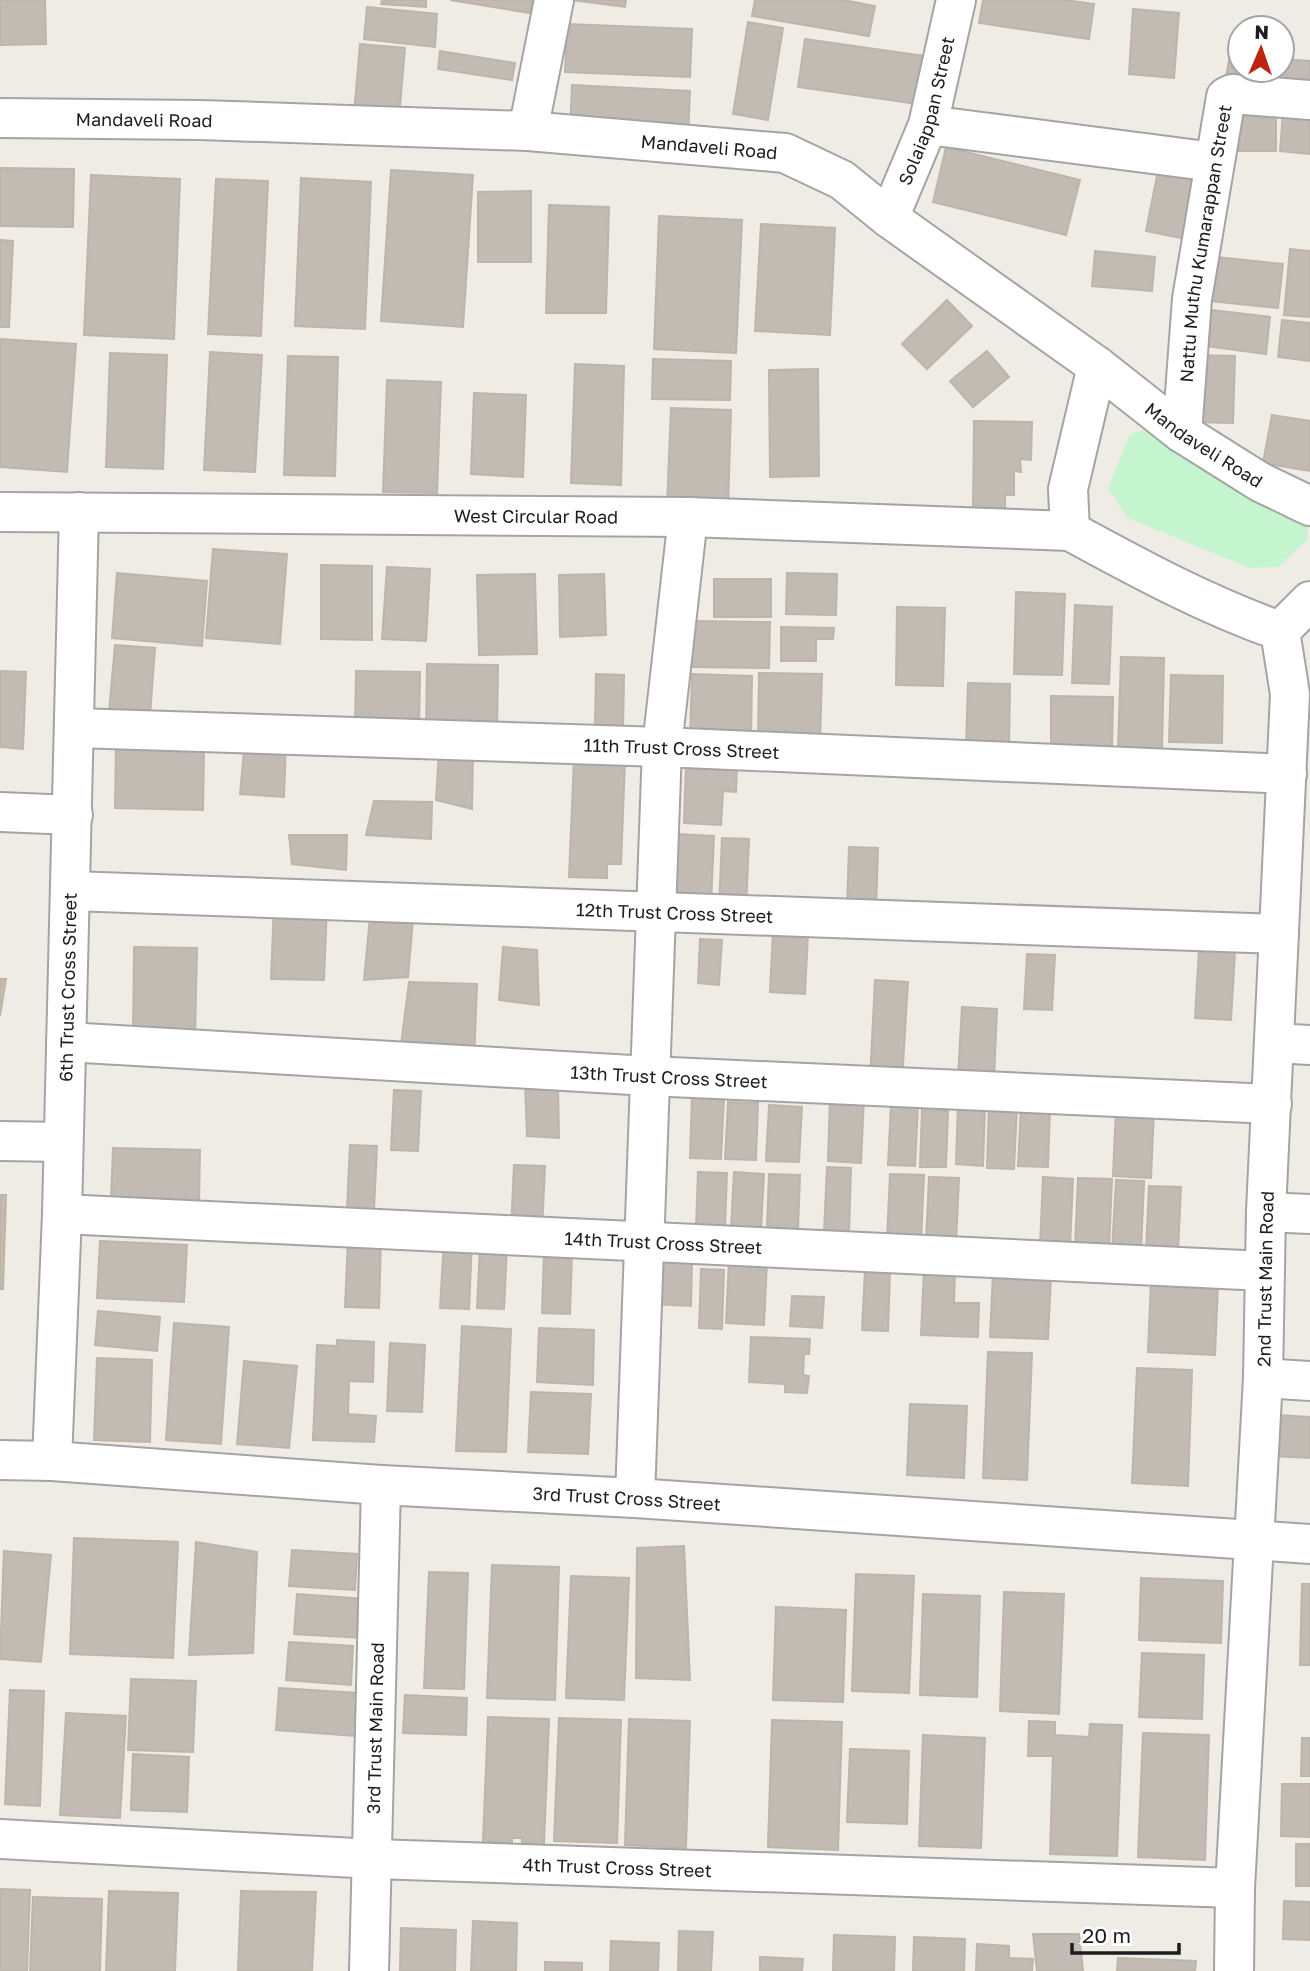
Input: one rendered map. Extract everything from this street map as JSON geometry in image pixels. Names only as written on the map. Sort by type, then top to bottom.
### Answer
[{"type":"street","points":[[528,131],[554,0]]},
{"type":"street","name":"Solaiappan Street","points":[[889,218],[928,125],[956,0]]},
{"type":"street","name":"Nattu Muthu Kumarappan Street","points":[[1182,433],[1192,299],[1214,162],[1228,95],[1310,100]]},
{"type":"street","name":"Mandaveli Road","points":[[0,118],[200,120],[528,131],[785,153],[842,180],[889,218],[1097,366],[1182,433],[1260,482],[1310,506]]},
{"type":"street","points":[[928,125],[1214,162]]},
{"type":"street","points":[[1097,366],[1068,489],[1070,531],[1153,576],[1239,617],[1280,631],[1310,601]]},
{"type":"street","name":"West Circular Road","points":[[0,512],[688,517],[1070,531]]},
{"type":"street","name":"6th Trust Cross Street","points":[[52,1461],[62,1214],[79,512]]},
{"type":"street","points":[[635,1499],[662,747],[688,517]]},
{"type":"street","name":"2nd Trust Main Road","points":[[1234,1971],[1235,1888],[1263,1378],[1266,1212],[1272,1104],[1292,1044],[1279,934],[1290,694],[1280,631]]},
{"type":"street","name":"11th Trust Cross Street","points":[[75,728],[662,747],[1287,774]]},
{"type":"street","points":[[0,813],[73,815]]},
{"type":"street","name":"12th Trust Cross Street","points":[[71,891],[1279,934]]},
{"type":"street","name":"13th Trust Cross Street","points":[[66,1042],[649,1076],[1272,1104]]},
{"type":"street","points":[[0,1141],[63,1143]]},
{"type":"street","points":[[1266,1212],[1310,1214]]},
{"type":"street","name":"14th Trust Cross Street","points":[[62,1214],[1265,1271]]},
{"type":"street","points":[[1263,1378],[1310,1381]]},
{"type":"street","name":"3rd Trust Cross Street","points":[[0,1460],[52,1461],[381,1485],[635,1499],[1310,1544]]},
{"type":"street","name":"3rd Trust Main Road","points":[[369,1971],[374,1859],[381,1485]]},
{"type":"street","name":"4th Trust Cross Street","points":[[0,1839],[374,1859],[1235,1888]]},
{"type":"green space","points":[[1151,428],[1308,521],[1307,540],[1278,567],[1250,568],[1128,518],[1108,488],[1130,434]]},
{"type":"building","points":[[0,0],[45,0],[46,44],[0,45]]},
{"type":"building","points":[[382,0],[426,0],[426,7],[381,4]]},
{"type":"building","points":[[450,0],[532,0],[530,13]]},
{"type":"building","points":[[571,0],[626,0],[625,7]]},
{"type":"building","points":[[755,0],[843,0],[875,6],[869,36],[752,16]]},
{"type":"building","points":[[983,0],[1065,0],[1094,4],[1089,39],[979,23]]},
{"type":"building","points":[[367,7],[437,14],[435,47],[364,39]]},
{"type":"building","points":[[1133,9],[1179,13],[1174,78],[1129,74]]},
{"type":"building","points":[[748,22],[783,28],[768,120],[733,114]]},
{"type":"building","points":[[567,24],[692,29],[690,77],[565,72]]},
{"type":"building","points":[[805,39],[925,56],[918,104],[798,87]]},
{"type":"building","points":[[360,44],[405,48],[399,118],[354,114]]},
{"type":"building","points":[[440,51],[515,63],[512,80],[438,69]]},
{"type":"building","points":[[1296,60],[1310,61],[1310,83],[1296,83]]},
{"type":"building","points":[[572,85],[690,91],[688,137],[570,132]]},
{"type":"building","points":[[1232,111],[1276,111],[1276,151],[1231,151]]},
{"type":"building","points":[[1283,112],[1310,115],[1310,154],[1280,151]]},
{"type":"building","points":[[946,147],[1080,180],[1066,235],[933,202]]},
{"type":"building","points":[[1159,166],[1205,175],[1191,240],[1146,231]]},
{"type":"building","points":[[0,168],[74,169],[73,227],[0,226]]},
{"type":"building","points":[[391,170],[473,175],[463,327],[381,321]]},
{"type":"building","points":[[91,175],[180,179],[174,339],[84,335]]},
{"type":"building","points":[[301,178],[371,182],[365,329],[295,326]]},
{"type":"building","points":[[216,179],[268,181],[261,336],[208,334]]},
{"type":"building","points":[[531,191],[531,262],[478,262],[478,192]]},
{"type":"building","points":[[549,205],[609,207],[606,313],[546,313]]},
{"type":"building","points":[[659,216],[742,220],[736,353],[654,349]]},
{"type":"building","points":[[761,224],[835,228],[830,335],[755,331]]},
{"type":"building","points":[[0,240],[13,241],[9,327],[0,327]]},
{"type":"building","points":[[1290,249],[1310,251],[1310,317],[1284,315]]},
{"type":"building","points":[[1095,251],[1155,257],[1152,291],[1092,286]]},
{"type":"building","points":[[1216,257],[1283,264],[1278,308],[1211,301]]},
{"type":"building","points":[[947,300],[972,326],[927,369],[902,344]]},
{"type":"building","points":[[1203,309],[1270,317],[1266,354],[1198,345]]},
{"type":"building","points":[[1282,320],[1310,323],[1310,361],[1278,357]]},
{"type":"building","points":[[0,339],[76,344],[67,472],[0,467]]},
{"type":"building","points":[[987,351],[1009,377],[973,407],[950,381]]},
{"type":"building","points":[[210,352],[262,355],[255,472],[204,470]]},
{"type":"building","points":[[110,353],[167,355],[163,469],[106,467]]},
{"type":"building","points":[[1196,355],[1235,356],[1233,423],[1193,422]]},
{"type":"building","points":[[288,356],[338,357],[335,476],[284,475]]},
{"type":"building","points":[[653,359],[731,361],[730,400],[652,399]]},
{"type":"building","points":[[575,364],[624,366],[621,485],[571,483]]},
{"type":"building","points":[[818,369],[819,476],[770,477],[769,370]]},
{"type":"building","points":[[387,380],[441,382],[437,493],[383,492]]},
{"type":"building","points":[[474,393],[526,395],[523,477],[471,474]]},
{"type":"building","points":[[671,408],[731,410],[728,508],[667,506]]},
{"type":"building","points":[[1272,415],[1310,421],[1310,471],[1263,463]]},
{"type":"building","points":[[974,421],[1032,422],[1031,460],[1020,459],[1021,472],[1014,471],[1014,495],[1005,495],[1005,511],[973,510]]},
{"type":"building","points":[[213,549],[287,554],[280,644],[206,638]]},
{"type":"building","points":[[321,565],[372,566],[372,640],[321,639]]},
{"type":"building","points":[[387,567],[430,569],[426,641],[382,639]]},
{"type":"building","points":[[117,573],[207,581],[202,646],[112,638]]},
{"type":"building","points":[[787,573],[837,574],[836,615],[786,614]]},
{"type":"building","points":[[535,574],[537,654],[479,655],[477,575]]},
{"type":"building","points":[[604,574],[606,635],[560,637],[559,575]]},
{"type":"building","points":[[714,579],[771,579],[771,617],[714,617]]},
{"type":"building","points":[[1016,592],[1065,594],[1062,675],[1014,674]]},
{"type":"building","points":[[1075,605],[1112,607],[1109,684],[1072,683]]},
{"type":"building","points":[[897,607],[945,608],[943,686],[896,685]]},
{"type":"building","points":[[692,621],[770,622],[769,668],[692,667]]},
{"type":"building","points":[[781,627],[834,628],[833,639],[816,639],[816,661],[781,661]]},
{"type":"building","points":[[115,645],[155,648],[150,716],[109,712]]},
{"type":"building","points":[[1121,657],[1164,658],[1162,750],[1118,749]]},
{"type":"building","points":[[427,664],[498,665],[497,732],[426,731]]},
{"type":"building","points":[[0,671],[26,672],[23,749],[0,747]]},
{"type":"building","points":[[356,671],[420,672],[419,730],[355,729]]},
{"type":"building","points":[[759,673],[822,674],[820,741],[758,740]]},
{"type":"building","points":[[596,674],[624,675],[623,729],[595,728]]},
{"type":"building","points":[[692,674],[752,676],[751,740],[690,739]]},
{"type":"building","points":[[1171,675],[1223,676],[1222,743],[1169,742]]},
{"type":"building","points":[[968,683],[1010,684],[1009,748],[966,747]]},
{"type":"building","points":[[1051,696],[1113,697],[1112,751],[1051,749]]},
{"type":"building","points":[[245,740],[286,743],[284,797],[240,794]]},
{"type":"building","points":[[116,746],[204,748],[203,810],[115,808]]},
{"type":"building","points":[[439,752],[473,754],[472,809],[436,800]]},
{"type":"building","points":[[574,759],[625,761],[621,864],[607,864],[607,878],[569,877]]},
{"type":"building","points":[[686,763],[737,765],[736,792],[723,791],[721,825],[684,823]]},
{"type":"building","points":[[374,801],[432,802],[431,839],[366,835]]},
{"type":"building","points":[[677,834],[714,836],[711,903],[675,901]]},
{"type":"building","points":[[289,835],[347,835],[346,870],[292,864]]},
{"type":"building","points":[[722,838],[749,839],[746,909],[719,909]]},
{"type":"building","points":[[849,847],[878,848],[876,911],[847,909]]},
{"type":"building","points":[[274,904],[327,905],[324,980],[271,979]]},
{"type":"building","points":[[371,907],[414,908],[408,977],[364,980]]},
{"type":"building","points":[[773,932],[808,934],[805,994],[770,992]]},
{"type":"building","points":[[700,939],[722,940],[719,985],[698,983]]},
{"type":"building","points":[[134,947],[197,948],[195,1037],[133,1037]]},
{"type":"building","points":[[503,947],[537,950],[539,1005],[499,1000]]},
{"type":"building","points":[[1199,949],[1235,951],[1231,1020],[1195,1018]]},
{"type":"building","points":[[1027,954],[1055,955],[1052,1010],[1024,1009]]},
{"type":"building","points":[[0,979],[6,979],[0,1016]]},
{"type":"building","points":[[875,980],[908,982],[902,1081],[870,1080]]},
{"type":"building","points":[[409,982],[477,984],[474,1062],[400,1053]]},
{"type":"building","points":[[962,1007],[997,1009],[994,1078],[958,1076]]},
{"type":"building","points":[[525,1084],[558,1084],[559,1138],[527,1136]]},
{"type":"building","points":[[394,1090],[421,1091],[418,1151],[391,1150]]},
{"type":"building","points":[[692,1095],[724,1096],[721,1159],[690,1158]]},
{"type":"building","points":[[830,1096],[864,1097],[861,1163],[828,1161]]},
{"type":"building","points":[[728,1102],[758,1103],[756,1160],[725,1159]]},
{"type":"building","points":[[958,1103],[985,1104],[983,1166],[956,1164]]},
{"type":"building","points":[[989,1103],[1017,1105],[1014,1169],[987,1168]]},
{"type":"building","points":[[891,1104],[918,1105],[915,1166],[888,1165]]},
{"type":"building","points":[[769,1105],[802,1107],[799,1162],[766,1161]]},
{"type":"building","points":[[1021,1106],[1050,1107],[1048,1167],[1018,1166]]},
{"type":"building","points":[[1116,1108],[1154,1110],[1151,1178],[1113,1176]]},
{"type":"building","points":[[922,1110],[948,1111],[946,1167],[920,1167]]},
{"type":"building","points":[[350,1145],[377,1146],[374,1210],[347,1209]]},
{"type":"building","points":[[113,1148],[200,1150],[199,1203],[111,1200]]},
{"type":"building","points":[[514,1165],[545,1166],[542,1231],[511,1230]]},
{"type":"building","points":[[827,1167],[851,1168],[849,1234],[824,1233]]},
{"type":"building","points":[[698,1172],[727,1173],[725,1228],[696,1227]]},
{"type":"building","points":[[734,1172],[764,1174],[761,1230],[731,1229]]},
{"type":"building","points":[[769,1174],[800,1175],[798,1229],[767,1227]]},
{"type":"building","points":[[890,1174],[924,1175],[921,1240],[887,1239]]},
{"type":"building","points":[[929,1177],[959,1178],[956,1243],[926,1242]]},
{"type":"building","points":[[1043,1177],[1073,1179],[1070,1247],[1040,1246]]},
{"type":"building","points":[[1078,1178],[1112,1179],[1109,1249],[1075,1247]]},
{"type":"building","points":[[1116,1180],[1144,1181],[1141,1252],[1112,1251]]},
{"type":"building","points":[[1149,1186],[1181,1187],[1178,1251],[1146,1250]]},
{"type":"building","points":[[0,1195],[6,1195],[3,1289],[0,1289]]},
{"type":"building","points":[[348,1239],[381,1240],[379,1308],[345,1307]]},
{"type":"building","points":[[444,1240],[472,1241],[469,1309],[440,1308]]},
{"type":"building","points":[[100,1241],[187,1245],[184,1302],[97,1298]]},
{"type":"building","points":[[480,1247],[507,1248],[504,1309],[477,1308]]},
{"type":"building","points":[[544,1251],[572,1252],[570,1314],[542,1313]]},
{"type":"building","points":[[655,1256],[692,1257],[691,1306],[652,1304]]},
{"type":"building","points":[[729,1260],[767,1261],[764,1325],[726,1323]]},
{"type":"building","points":[[701,1269],[724,1270],[722,1329],[699,1328]]},
{"type":"building","points":[[865,1270],[890,1271],[888,1331],[862,1330]]},
{"type":"building","points":[[924,1270],[955,1272],[954,1303],[979,1303],[978,1337],[921,1335]]},
{"type":"building","points":[[993,1273],[1051,1276],[1048,1339],[990,1337]]},
{"type":"building","points":[[1151,1281],[1218,1284],[1215,1355],[1148,1352]]},
{"type":"building","points":[[792,1296],[824,1297],[822,1328],[790,1326]]},
{"type":"building","points":[[98,1311],[160,1317],[157,1351],[95,1345]]},
{"type":"building","points":[[174,1323],[229,1327],[221,1444],[166,1440]]},
{"type":"building","points":[[462,1326],[511,1329],[506,1452],[456,1451]]},
{"type":"building","points":[[539,1328],[594,1330],[593,1385],[537,1382]]},
{"type":"building","points":[[751,1337],[810,1339],[809,1354],[804,1354],[803,1375],[809,1376],[807,1393],[785,1392],[785,1384],[749,1382]]},
{"type":"building","points":[[337,1340],[374,1342],[373,1382],[349,1381],[348,1414],[376,1416],[374,1442],[313,1440],[317,1345],[337,1346]]},
{"type":"building","points":[[390,1343],[425,1345],[422,1412],[387,1411]]},
{"type":"building","points":[[988,1352],[1032,1353],[1027,1480],[983,1478]]},
{"type":"building","points":[[97,1358],[152,1360],[150,1442],[94,1440]]},
{"type":"building","points":[[244,1361],[297,1366],[289,1448],[237,1444]]},
{"type":"building","points":[[1137,1368],[1192,1370],[1188,1486],[1132,1483]]},
{"type":"building","points":[[531,1392],[591,1394],[588,1454],[528,1452]]},
{"type":"building","points":[[910,1404],[967,1406],[964,1478],[907,1475]]},
{"type":"building","points":[[1276,1415],[1310,1417],[1310,1458],[1274,1456]]},
{"type":"building","points":[[74,1538],[178,1542],[173,1658],[70,1654]]},
{"type":"building","points":[[196,1542],[257,1552],[253,1653],[189,1655]]},
{"type":"building","points":[[684,1546],[690,1680],[636,1678],[637,1548]]},
{"type":"building","points":[[292,1550],[357,1554],[355,1590],[289,1586]]},
{"type":"building","points":[[4,1551],[51,1555],[41,1662],[0,1659]]},
{"type":"building","points":[[492,1565],[559,1567],[555,1700],[487,1698]]},
{"type":"building","points":[[429,1572],[468,1573],[464,1689],[424,1688]]},
{"type":"building","points":[[856,1574],[914,1576],[909,1693],[852,1691]]},
{"type":"building","points":[[571,1576],[629,1578],[624,1700],[566,1698]]},
{"type":"building","points":[[1141,1578],[1223,1581],[1221,1643],[1139,1640]]},
{"type":"building","points":[[1302,1584],[1310,1584],[1310,1665],[1300,1665]]},
{"type":"building","points":[[1004,1592],[1064,1594],[1059,1714],[1000,1711]]},
{"type":"building","points":[[297,1594],[365,1599],[362,1638],[294,1634]]},
{"type":"building","points":[[923,1594],[980,1596],[977,1697],[920,1695]]},
{"type":"building","points":[[776,1607],[846,1610],[843,1702],[773,1700]]},
{"type":"building","points":[[289,1642],[353,1646],[351,1685],[286,1680]]},
{"type":"building","points":[[1142,1653],[1204,1655],[1202,1719],[1139,1717]]},
{"type":"building","points":[[131,1679],[196,1681],[193,1752],[128,1750]]},
{"type":"building","points":[[279,1688],[358,1693],[355,1736],[276,1730]]},
{"type":"building","points":[[10,1690],[44,1691],[40,1806],[5,1804]]},
{"type":"building","points":[[405,1695],[467,1698],[466,1735],[403,1733]]},
{"type":"building","points":[[66,1713],[126,1716],[120,1818],[60,1815]]},
{"type":"building","points":[[488,1717],[549,1719],[544,1844],[522,1843],[522,1838],[512,1838],[512,1843],[483,1842]]},
{"type":"building","points":[[559,1718],[621,1720],[617,1843],[554,1841]]},
{"type":"building","points":[[629,1719],[690,1721],[686,1848],[625,1845]]},
{"type":"building","points":[[772,1720],[842,1722],[838,1850],[768,1847]]},
{"type":"building","points":[[1029,1721],[1055,1722],[1055,1735],[1089,1737],[1090,1724],[1122,1725],[1117,1856],[1050,1854],[1053,1756],[1028,1756]]},
{"type":"building","points":[[1143,1733],[1209,1735],[1205,1860],[1138,1857]]},
{"type":"building","points":[[923,1735],[985,1738],[981,1848],[919,1846]]},
{"type":"building","points":[[1302,1738],[1310,1738],[1310,1776],[1301,1776]]},
{"type":"building","points":[[850,1749],[909,1751],[907,1824],[847,1822]]},
{"type":"building","points":[[133,1754],[189,1757],[187,1812],[131,1810]]},
{"type":"building","points":[[1282,1784],[1310,1784],[1310,1837],[1281,1836]]},
{"type":"building","points":[[1296,1844],[1310,1844],[1310,1886],[1296,1886]]},
{"type":"building","points":[[0,1889],[30,1890],[27,1971],[0,1971]]},
{"type":"building","points":[[109,1891],[178,1893],[175,1971],[106,1971]]},
{"type":"building","points":[[241,1891],[316,1892],[312,1971],[238,1971]]},
{"type":"building","points":[[33,1897],[102,1899],[100,1971],[30,1971]]},
{"type":"building","points":[[1284,1901],[1310,1902],[1310,1940],[1283,1939]]},
{"type":"building","points":[[473,1921],[517,1923],[516,1971],[471,1971]]},
{"type":"building","points":[[401,1928],[456,1930],[455,1971],[400,1971]]},
{"type":"building","points":[[679,1931],[713,1932],[711,1971],[678,1971]]},
{"type":"building","points":[[1033,1934],[1079,1934],[1083,1971],[1037,1971]]},
{"type":"building","points":[[834,1935],[895,1937],[894,1971],[833,1971]]},
{"type":"building","points":[[914,1937],[965,1939],[964,1971],[913,1971]]},
{"type":"building","points":[[611,1941],[659,1943],[658,1971],[610,1971]]},
{"type":"building","points":[[977,1944],[1009,1946],[1009,1958],[1033,1959],[1032,1971],[976,1971]]},
{"type":"building","points":[[760,1957],[803,1959],[802,1971],[760,1971]]},
{"type":"building","points":[[1118,1958],[1196,1961],[1195,1971],[1117,1971]]},
{"type":"building","points":[[545,1962],[582,1963],[582,1971],[545,1971]]}]
